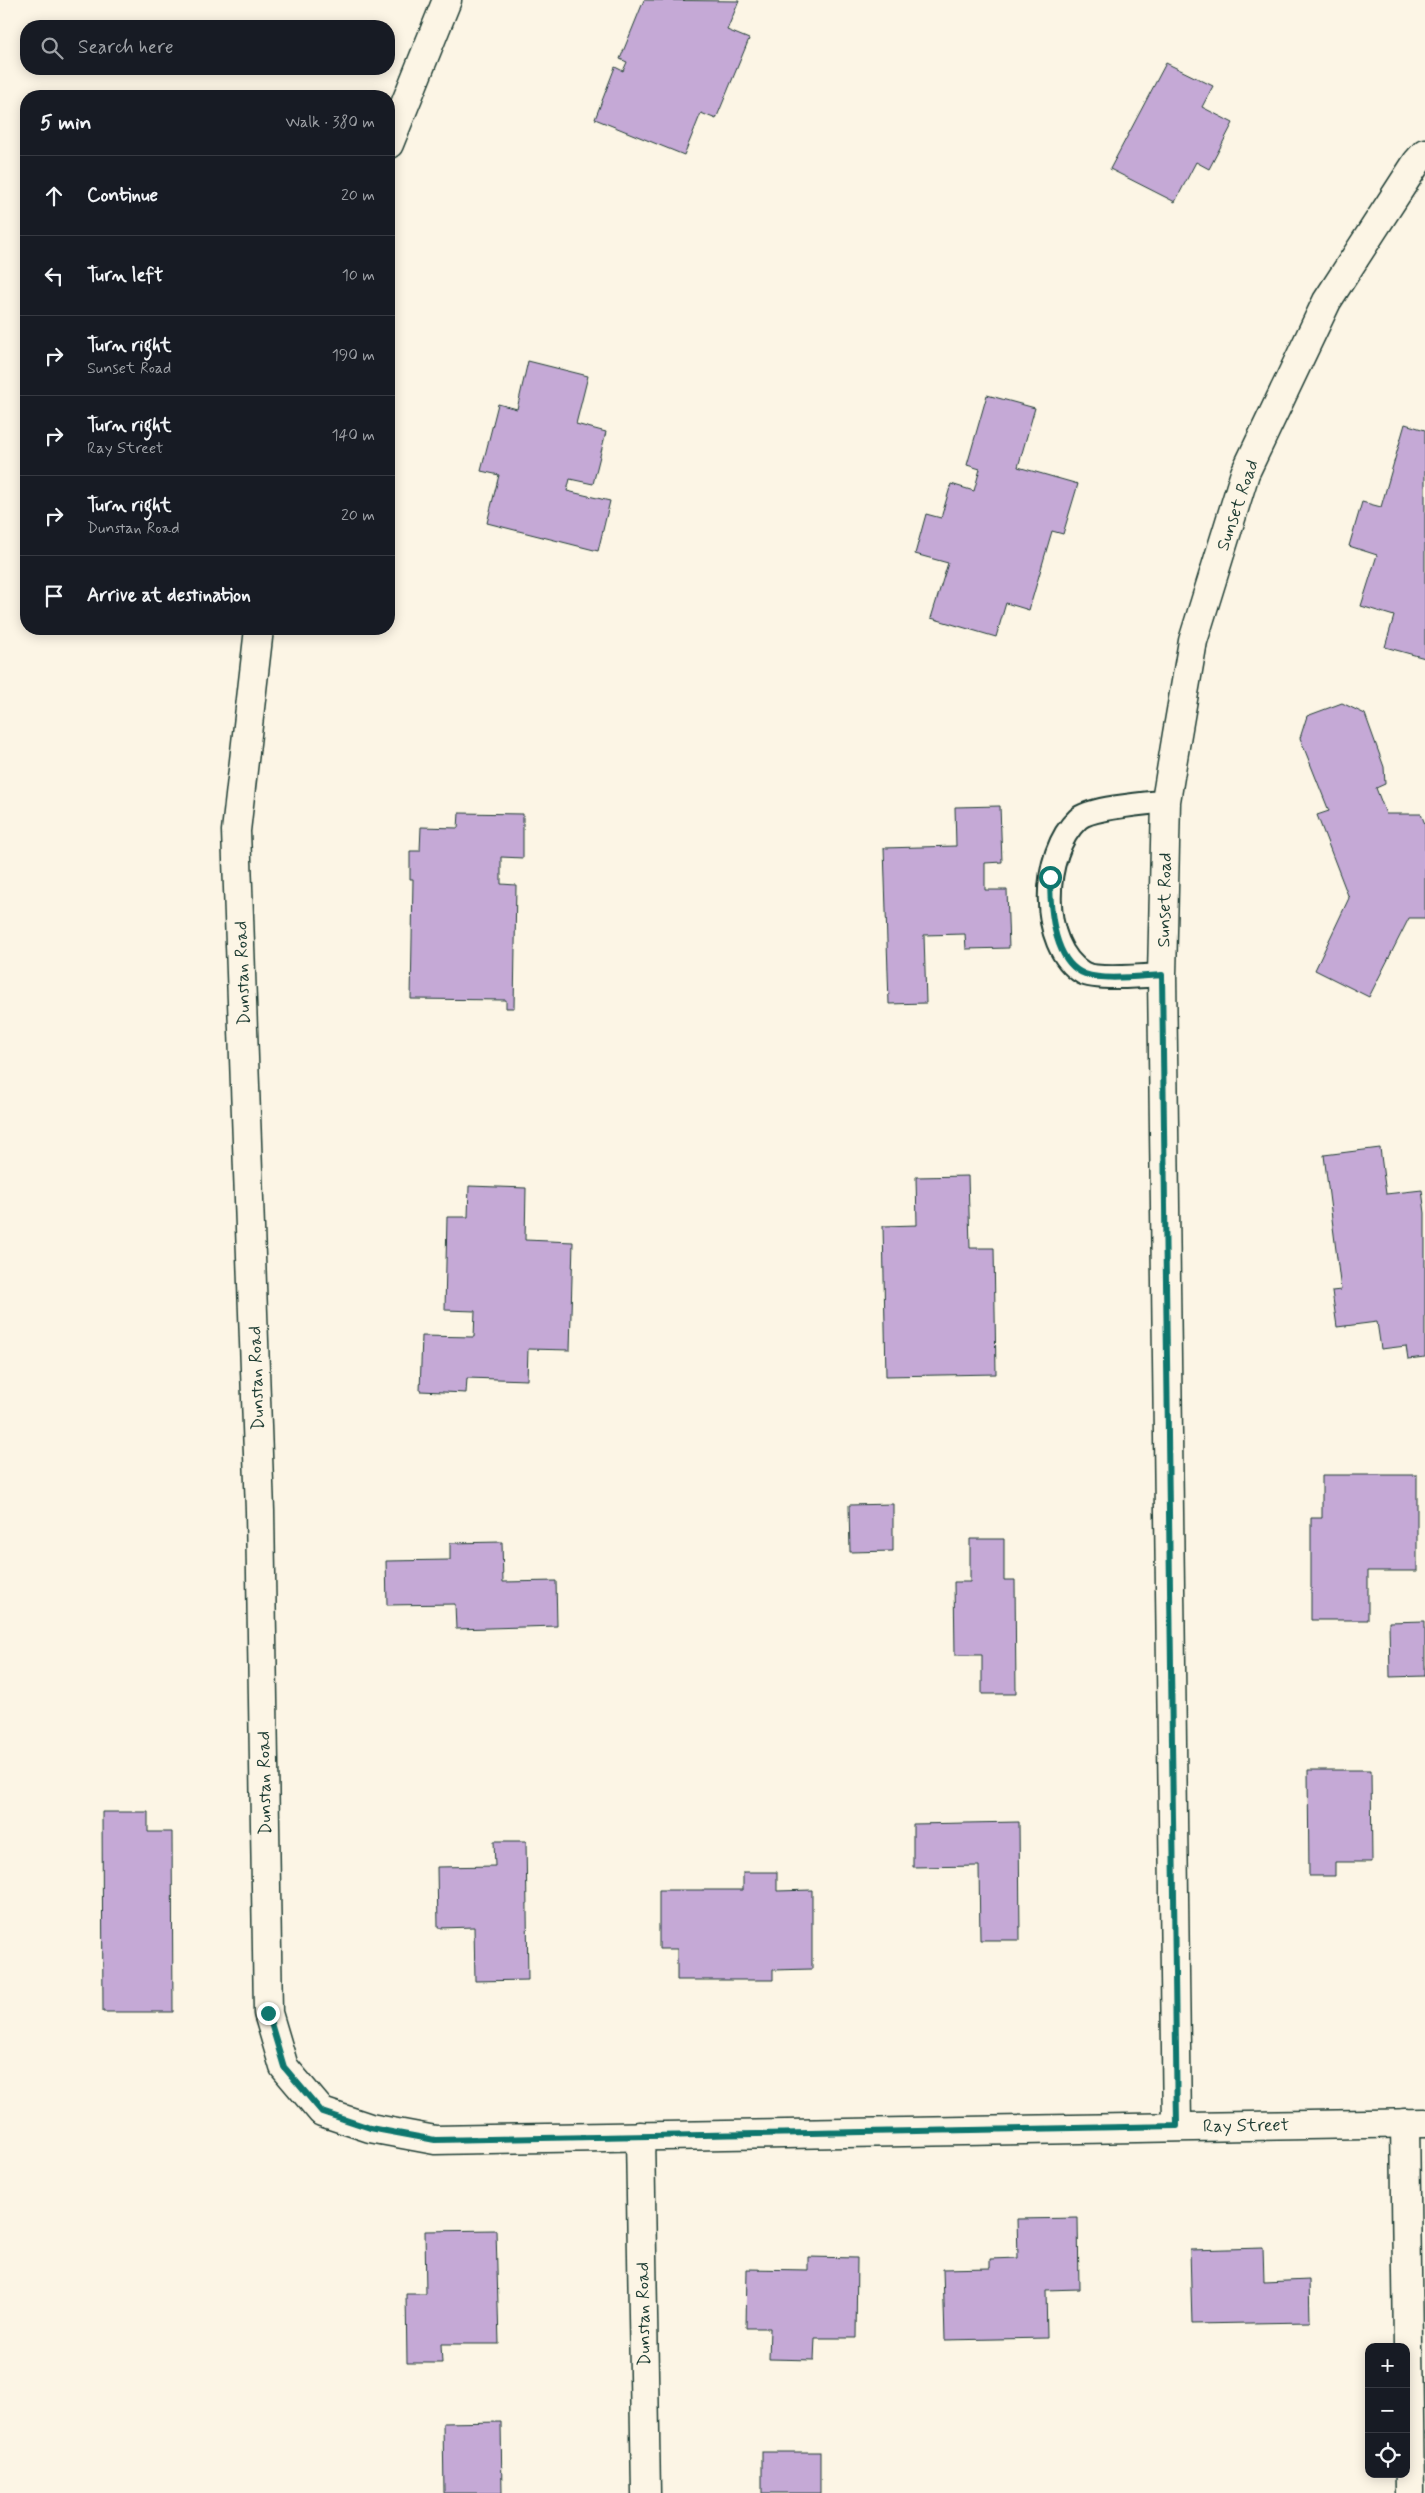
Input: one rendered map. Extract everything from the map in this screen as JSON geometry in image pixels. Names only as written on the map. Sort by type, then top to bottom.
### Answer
[{"type":"street","points":[[395,129],[447,0]]},
{"type":"street","name":"Sunset Road","points":[[1177,2126],[1162,975],[1166,801],[1192,641],[1245,473],[1327,300],[1417,162],[1425,153]]},
{"type":"street","name":"Dunstan Road","points":[[258,635],[236,831],[260,1511],[268,2013],[284,2067],[322,2112]]},
{"type":"street","name":"Ray Street","points":[[322,2112],[370,2128],[435,2140],[1415,2123]]},
{"type":"street","points":[[1410,2493],[1415,2123]]},
{"type":"street","name":"Dunstan Road","points":[[640,2136],[646,2493]]},
{"type":"lane","points":[[1162,975],[1099,976],[1084,974],[1066,958],[1056,934],[1050,901],[1050,877],[1056,856],[1066,834],[1079,818],[1120,807],[1166,801]]},
{"type":"building","points":[[644,0],[739,1],[727,30],[749,39],[716,119],[701,113],[684,155],[595,119],[615,67],[623,71],[627,62],[620,59]]},
{"type":"building","points":[[1166,63],[1213,86],[1202,107],[1233,123],[1209,169],[1196,162],[1175,202],[1110,169]]},
{"type":"building","points":[[528,361],[588,376],[576,424],[606,432],[593,484],[570,479],[567,491],[610,501],[598,551],[487,523],[499,475],[481,471],[498,404],[517,409]]},
{"type":"building","points":[[987,395],[1035,408],[1018,467],[1078,484],[1063,534],[1052,531],[1029,610],[1006,603],[996,637],[931,618],[948,563],[915,554],[926,514],[941,518],[951,484],[974,491],[980,469],[967,465]]},
{"type":"building","points":[[1405,424],[1425,430],[1425,658],[1385,647],[1394,616],[1361,606],[1377,555],[1349,546],[1362,502],[1381,507]]},
{"type":"building","points":[[1342,703],[1365,714],[1384,767],[1385,784],[1376,788],[1386,814],[1421,814],[1425,824],[1425,918],[1409,918],[1369,997],[1315,970],[1349,898],[1317,815],[1329,811],[1300,738],[1307,716]]},
{"type":"building","points":[[1000,806],[1002,862],[985,863],[985,890],[1007,890],[1009,948],[966,949],[965,934],[924,935],[926,1003],[889,1004],[884,848],[956,846],[955,807]]},
{"type":"building","points":[[459,813],[523,814],[523,858],[501,857],[501,884],[516,885],[514,1008],[506,1008],[506,1000],[411,999],[413,879],[410,879],[410,851],[420,851],[421,827],[458,828]]},
{"type":"building","points":[[1380,1148],[1386,1194],[1422,1190],[1425,1213],[1425,1357],[1408,1359],[1406,1346],[1381,1349],[1377,1322],[1337,1327],[1332,1291],[1341,1290],[1324,1155]]},
{"type":"building","points":[[968,1176],[970,1248],[994,1248],[996,1374],[886,1376],[883,1226],[917,1225],[916,1177]]},
{"type":"building","points":[[469,1186],[526,1188],[525,1240],[573,1242],[570,1350],[528,1349],[527,1380],[467,1378],[466,1393],[420,1391],[422,1336],[474,1337],[475,1311],[445,1310],[447,1217],[468,1217]]},
{"type":"building","points":[[1322,1475],[1417,1475],[1417,1571],[1368,1571],[1368,1620],[1311,1620],[1311,1518],[1322,1518]]},
{"type":"building","points":[[893,1504],[893,1551],[850,1552],[849,1505]]},
{"type":"building","points":[[970,1539],[1004,1539],[1004,1580],[1015,1580],[1016,1694],[982,1694],[982,1655],[955,1655],[954,1582],[970,1582]]},
{"type":"building","points":[[502,1542],[503,1582],[556,1581],[557,1626],[456,1629],[455,1604],[387,1605],[386,1561],[450,1560],[450,1543]]},
{"type":"building","points":[[1425,1621],[1425,1676],[1390,1677],[1389,1622]]},
{"type":"building","points":[[1308,1770],[1371,1770],[1372,1862],[1335,1862],[1335,1876],[1309,1876]]},
{"type":"building","points":[[102,1812],[148,1812],[148,1832],[172,1832],[173,2012],[103,2012]]},
{"type":"building","points":[[1019,1822],[1020,1940],[980,1940],[979,1866],[913,1867],[913,1824]]},
{"type":"building","points":[[494,1841],[526,1841],[528,1980],[475,1981],[474,1927],[438,1928],[437,1867],[495,1866]]},
{"type":"building","points":[[743,1872],[777,1872],[777,1891],[812,1890],[812,1969],[773,1970],[773,1980],[677,1980],[677,1949],[659,1949],[659,1890],[743,1890]]},
{"type":"building","points":[[1078,2218],[1079,2289],[1046,2290],[1047,2338],[945,2340],[943,2269],[990,2268],[990,2259],[1018,2258],[1017,2219]]},
{"type":"building","points":[[496,2230],[499,2344],[441,2344],[442,2363],[407,2363],[406,2294],[426,2294],[425,2231]]},
{"type":"building","points":[[1263,2248],[1264,2282],[1309,2280],[1310,2322],[1192,2324],[1190,2250]]},
{"type":"building","points":[[808,2257],[857,2258],[856,2338],[815,2338],[814,2360],[769,2359],[770,2328],[746,2328],[747,2269],[808,2270]]},
{"type":"building","points":[[501,2422],[502,2493],[444,2493],[443,2423]]},
{"type":"building","points":[[762,2452],[820,2452],[820,2493],[762,2493]]},
{"type":"route","points":[[268,2013],[284,2067],[322,2112],[370,2128],[435,2140],[1177,2126],[1162,975],[1099,976],[1084,974],[1066,958],[1056,934],[1050,901],[1050,877]]}]
